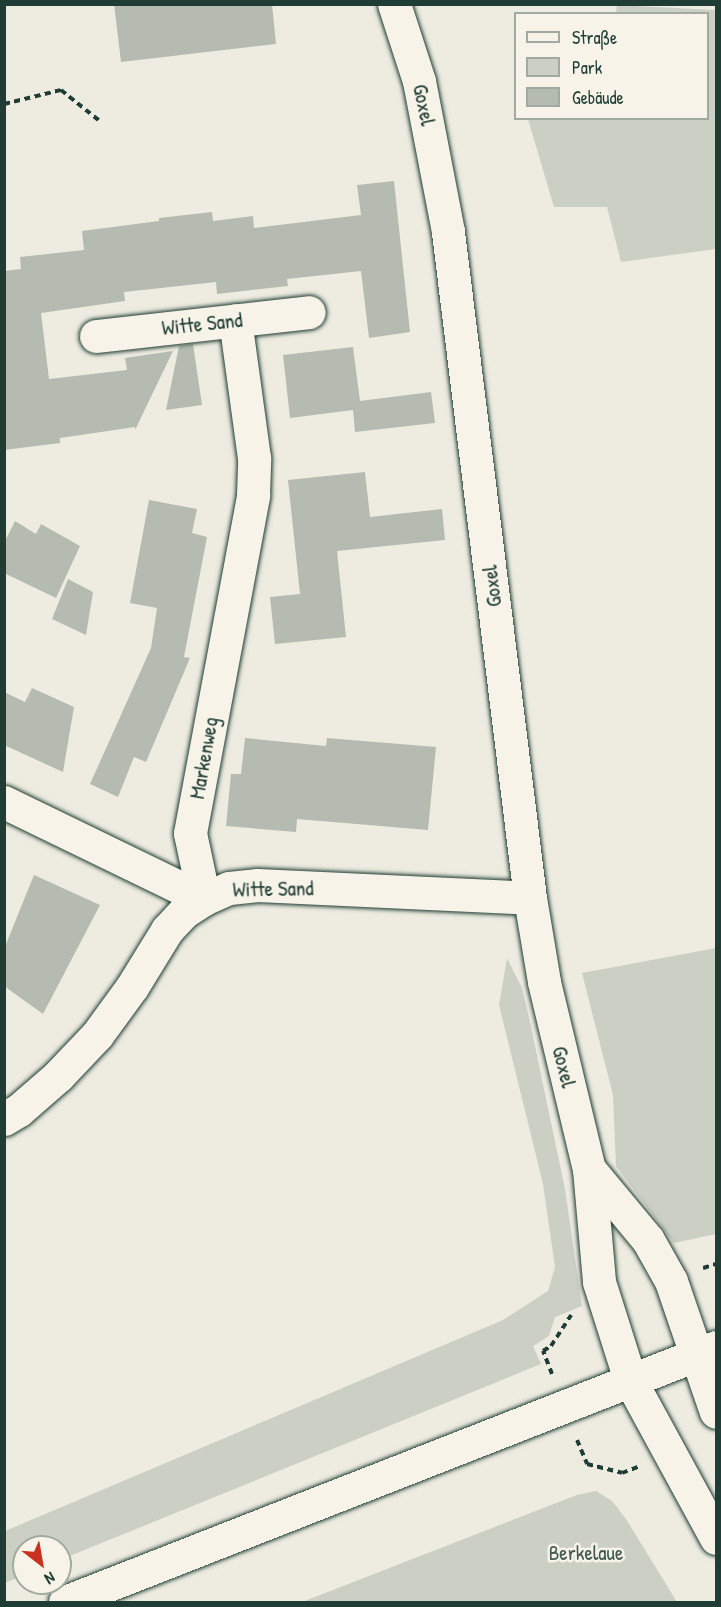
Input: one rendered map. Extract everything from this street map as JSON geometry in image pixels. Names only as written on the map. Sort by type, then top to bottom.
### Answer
[{"type":"street","name":"Goxel","points":[[394,4],[419,81],[448,232],[530,898],[544,982],[589,1169],[599,1282],[630,1380],[717,1538]]},
{"type":"street","name":"Witte Sand","points":[[96,336],[309,312]]},
{"type":"street","name":"Markenweg","points":[[204,898],[190,833],[253,495],[254,458],[235,320]]},
{"type":"street","name":"Witte Sand","points":[[4,802],[204,898],[229,888],[258,885],[530,898]]},
{"type":"street","points":[[4,1119],[19,1110],[58,1076],[97,1035],[132,987],[167,930],[184,912],[204,898]]},
{"type":"street","name":"Goxel","points":[[589,1169],[648,1240],[671,1281],[706,1351],[717,1412]]},
{"type":"street","points":[[65,1602],[706,1351]]},
{"type":"path","points":[[4,104],[61,90],[101,122]]},
{"type":"path","points":[[548,1364],[543,1351],[551,1346],[565,1322],[599,1282]]},
{"type":"path","points":[[586,1464],[622,1473],[638,1467]]},
{"type":"green space","points":[[617,5],[716,10],[716,249],[621,262],[607,207],[554,207],[528,120],[709,120],[709,12],[616,12]]},
{"type":"green space","points":[[716,948],[716,1234],[674,1243],[616,1166],[613,1095],[582,973]]},
{"type":"green space","points":[[507,958],[522,988],[530,1022],[565,1189],[582,1306],[555,1317],[549,1336],[533,1346],[541,1364],[72,1555],[72,1535],[12,1535],[12,1580],[5,1583],[5,1531],[503,1320],[548,1291],[555,1267],[543,1184],[499,1005]]},
{"type":"green space","name":"Berkelaue","points":[[596,1491],[612,1501],[626,1519],[677,1602],[302,1602],[577,1495]]},
{"type":"building","points":[[114,4],[272,4],[276,44],[121,62]]},
{"type":"building","points":[[394,181],[410,332],[369,338],[361,271],[287,279],[288,286],[217,294],[216,282],[124,292],[125,301],[41,313],[49,379],[127,370],[125,358],[173,351],[135,430],[135,427],[60,438],[60,443],[4,450],[4,271],[21,269],[20,257],[84,250],[82,231],[159,221],[159,218],[212,212],[213,221],[253,216],[254,228],[361,215],[357,185]]},
{"type":"building","points":[[193,344],[202,405],[166,410],[179,346]]},
{"type":"building","points":[[353,347],[360,401],[431,392],[435,423],[355,432],[353,410],[290,418],[283,355]]},
{"type":"building","points":[[365,472],[370,517],[442,509],[445,540],[337,551],[346,637],[275,644],[270,597],[300,594],[288,480]]},
{"type":"building","points":[[149,500],[197,509],[192,533],[207,537],[184,657],[190,658],[146,762],[134,757],[118,797],[90,784],[151,648],[157,608],[130,603]]},
{"type":"building","points":[[15,521],[36,534],[41,524],[80,546],[56,598],[4,573],[4,543]]},
{"type":"building","points":[[68,579],[93,592],[86,635],[52,619]]},
{"type":"building","points":[[32,688],[74,707],[63,772],[4,745],[4,692],[25,702]]},
{"type":"building","points":[[245,738],[326,746],[327,738],[436,747],[428,830],[297,819],[296,832],[226,826],[231,774],[241,774]]},
{"type":"building","points":[[34,875],[100,905],[43,1014],[4,986],[4,949]]}]
